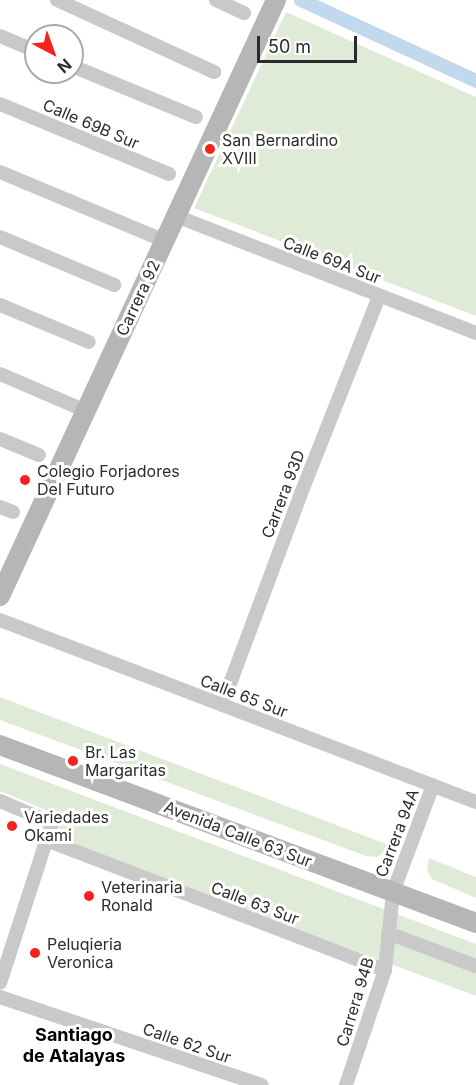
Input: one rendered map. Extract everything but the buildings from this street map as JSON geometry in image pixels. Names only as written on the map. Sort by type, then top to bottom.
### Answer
[{"type":"street","points":[[57,0],[214,72]]},
{"type":"street","points":[[216,0],[244,13]]},
{"type":"street","name":"Carrera 92","points":[[0,596],[4,576],[86,411],[276,0]]},
{"type":"street","points":[[0,36],[24,46]]},
{"type":"street","points":[[84,71],[196,117]]},
{"type":"street","name":"Calle 69B Sur","points":[[0,104],[169,174]]},
{"type":"street","points":[[0,172],[165,241]]},
{"type":"street","name":"Calle 69A Sur","points":[[176,216],[476,333]]},
{"type":"street","points":[[0,237],[114,285]]},
{"type":"street","name":"Carrera 93D","points":[[222,705],[304,485],[379,296]]},
{"type":"street","points":[[0,305],[89,342]]},
{"type":"street","points":[[0,374],[86,411]]},
{"type":"street","points":[[0,439],[39,455]]},
{"type":"street","points":[[0,507],[13,512]]},
{"type":"street","name":"Calle 65 Sur","points":[[0,621],[476,802]]},
{"type":"street","name":"Avenida Calle 63 Sur","points":[[0,744],[476,923]]},
{"type":"street","name":"Carrera 94A","points":[[393,892],[433,785]]},
{"type":"street","points":[[0,801],[52,823],[0,983]]},
{"type":"street","name":"Calle 63 Sur","points":[[46,840],[384,970]]},
{"type":"street","name":"Carrera 94B","points":[[346,1085],[384,970],[393,892]]},
{"type":"street","points":[[388,933],[476,966]]},
{"type":"street","name":"Calle 62 Sur","points":[[0,997],[262,1085]]},
{"type":"green space","points":[[286,12],[476,97],[476,316],[194,208]]},
{"type":"green space","points":[[0,697],[394,847],[377,857],[366,856],[0,720]]},
{"type":"green space","points":[[0,764],[476,944],[476,996],[55,838],[62,817],[0,791]]},
{"type":"green space","points":[[429,858],[476,877],[476,898],[432,879],[427,870]]},
{"type":"waterway","points":[[301,0],[476,81]]},
{"type":"place","name":"San Bernardino XVIII","points":[[210,149]]},
{"type":"place","name":"Colegio Forjadores Del Futuro","points":[[25,480]]},
{"type":"place","name":"Br. Las Margaritas","points":[[73,761]]},
{"type":"place","name":"Variedades Okami","points":[[12,826]]},
{"type":"place","name":"Veterinaria Ronald","points":[[89,896]]},
{"type":"place","name":"Peluqieria Veronica","points":[[35,953]]},
{"type":"district","name":"Santiago de Atalayas","points":[[74,1046]]}]
